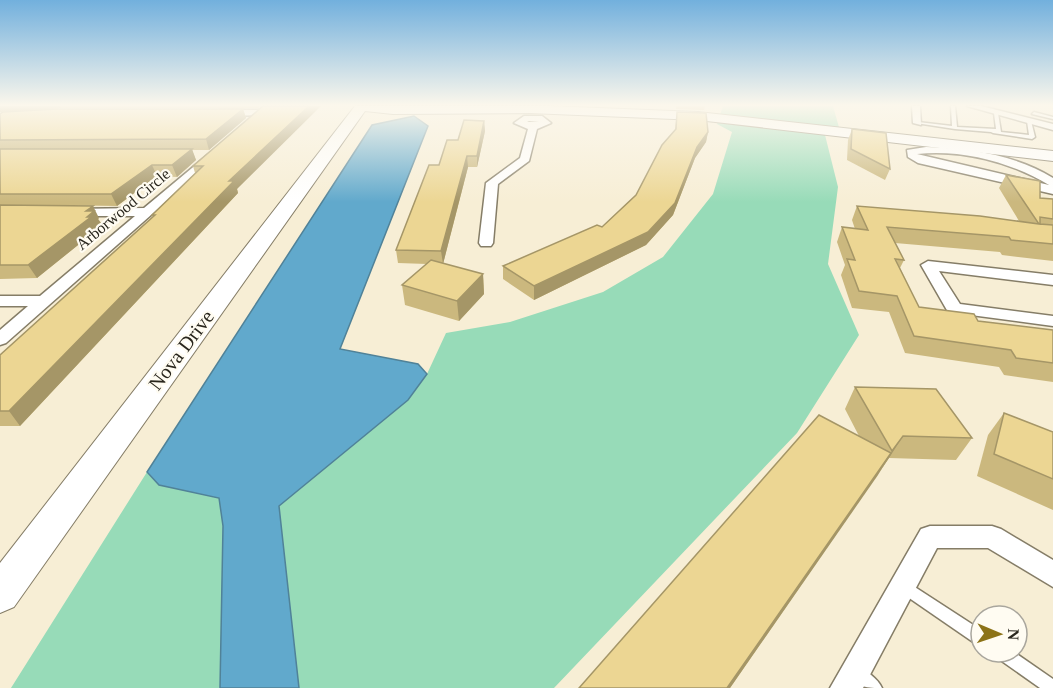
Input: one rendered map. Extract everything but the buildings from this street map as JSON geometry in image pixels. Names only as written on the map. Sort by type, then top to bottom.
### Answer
[{"type":"street","name":"Nova Drive","points":[[0,594],[342,138]]},
{"type":"street","points":[[486,243],[492,183],[525,159],[528,138]]},
{"type":"street","points":[[894,138],[1053,156]]},
{"type":"street","points":[[966,138],[1053,148]]},
{"type":"street","name":"Arborwood Circle","points":[[0,339],[40,301],[218,151],[191,155]]},
{"type":"street","points":[[1053,183],[1036,172],[995,159],[938,151],[911,152],[913,157],[922,161],[1053,190]]},
{"type":"street","points":[[60,212],[144,212]]},
{"type":"street","points":[[1053,280],[928,265],[954,308],[1053,321]]},
{"type":"street","points":[[0,301],[40,301]]},
{"type":"street","points":[[858,683],[902,584],[930,537],[992,537],[1053,574]]},
{"type":"lane","points":[[902,584],[969,631]]},
{"type":"lane","points":[[1018,664],[1053,688]]},
{"type":"green space","points":[[730,138],[826,138],[838,187],[828,264],[859,335],[797,433],[554,688],[11,688],[147,472],[160,485],[427,374],[446,333],[510,322],[603,292],[663,257],[713,194]]},
{"type":"water","points":[[364,138],[423,138],[340,349],[418,364],[427,374],[408,400],[279,506],[299,688],[220,688],[223,526],[219,498],[159,485],[147,472]]}]
